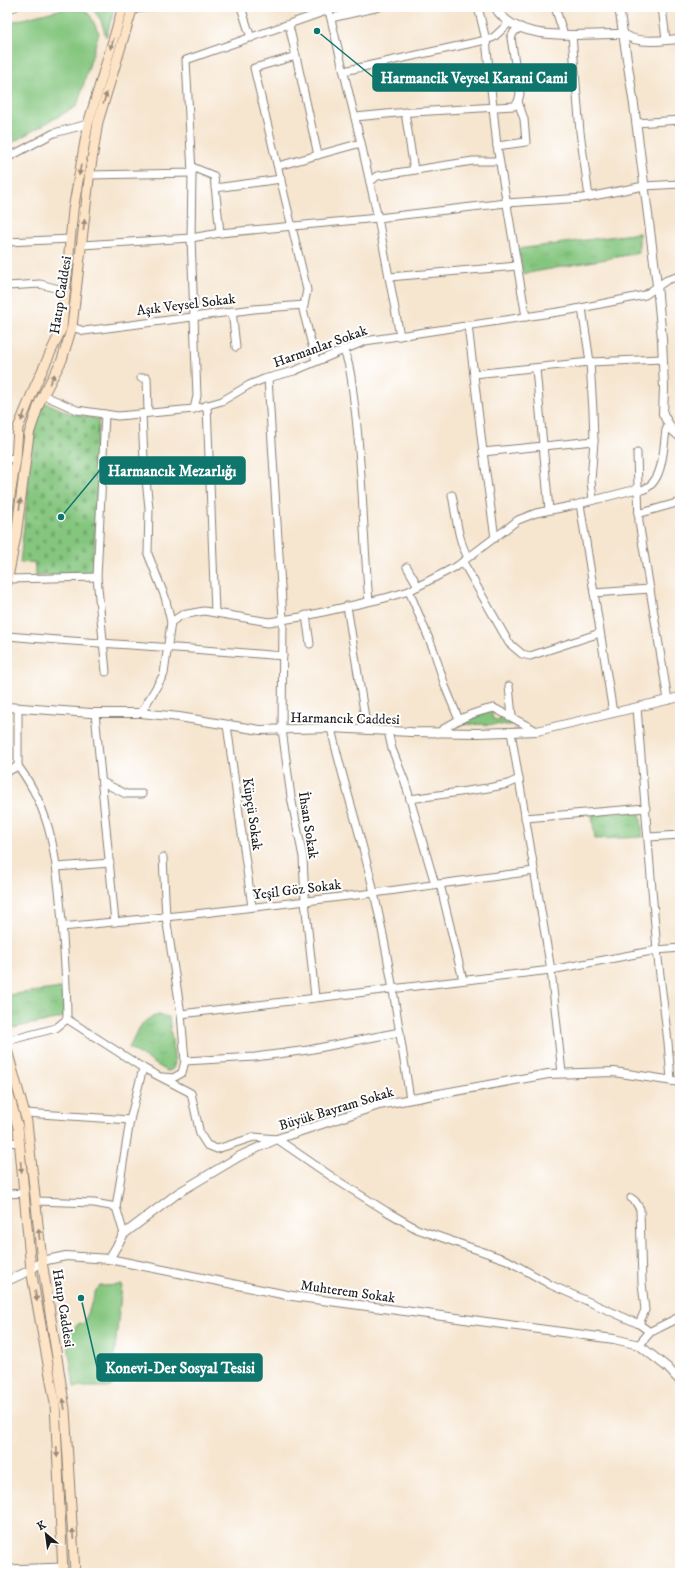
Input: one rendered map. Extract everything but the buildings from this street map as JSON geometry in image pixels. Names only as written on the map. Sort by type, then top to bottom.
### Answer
[{"type":"main road","name":"Hatıp Caddesi","points":[[7,515],[12,459],[18,428],[62,328],[72,210],[88,124],[128,9]]},
{"type":"main road","name":"Hatıp Caddesi","points":[[7,581],[16,536],[29,434],[43,395],[62,360],[72,327],[89,175],[98,122],[128,9]]},
{"type":"main road","name":"Hatıp Caddesi","points":[[7,1050],[27,1122],[42,1261],[65,1408],[75,1573]]},
{"type":"main road","name":"Hatıp Caddesi","points":[[7,1088],[18,1126],[31,1270],[55,1403],[63,1570]]},
{"type":"street","points":[[7,9],[15,7]]},
{"type":"street","points":[[128,9],[151,7]]},
{"type":"street","points":[[241,7],[251,38]]},
{"type":"street","points":[[194,409],[197,396],[191,238],[192,170],[186,60],[330,12],[379,7]]},
{"type":"street","points":[[478,7],[486,40],[493,101],[492,108],[499,161],[526,317]]},
{"type":"street","points":[[495,7],[509,23],[543,34],[622,34],[634,39],[651,41],[680,39]]},
{"type":"street","points":[[555,7],[568,35],[589,197]]},
{"type":"street","points":[[619,7],[657,285],[663,360],[663,414],[672,430],[680,437]]},
{"type":"street","points":[[662,7],[666,40]]},
{"type":"street","points":[[330,12],[378,218],[400,336]]},
{"type":"street","points":[[344,70],[486,40],[494,37],[509,23]]},
{"type":"street","points":[[289,25],[318,155]]},
{"type":"street","points":[[355,117],[405,112],[514,106],[518,102],[520,94],[511,38],[514,32],[521,27]]},
{"type":"street","points":[[296,56],[254,68],[293,225],[307,290],[303,310],[316,361]]},
{"type":"street","points":[[497,146],[526,142],[524,119],[518,102]]},
{"type":"street","points":[[405,112],[414,170]]},
{"type":"street","points":[[636,123],[680,120]]},
{"type":"street","points":[[7,157],[54,133],[88,124]]},
{"type":"street","points":[[278,166],[361,143]]},
{"type":"street","points":[[370,182],[377,176],[473,161],[499,161]]},
{"type":"street","points":[[89,175],[192,170],[214,176],[220,233]]},
{"type":"street","points":[[215,188],[281,179]]},
{"type":"street","points":[[82,245],[191,238],[220,233],[378,218],[506,203],[589,197],[644,186],[680,184]]},
{"type":"street","points":[[7,242],[70,239]]},
{"type":"street","points":[[389,277],[517,266]]},
{"type":"street","name":"Harmanlar Sokak","points":[[43,395],[77,410],[118,416],[194,409],[222,401],[249,385],[294,371],[365,341],[582,308],[645,295],[657,285],[680,276]]},
{"type":"street","points":[[7,286],[40,284],[66,291]]},
{"type":"street","name":"Aşık Veysel Sokak","points":[[72,327],[84,331],[194,316],[304,305]]},
{"type":"street","points":[[582,308],[590,362],[594,441],[590,481],[593,500]]},
{"type":"street","points":[[232,312],[236,347]]},
{"type":"street","points":[[468,325],[495,538]]},
{"type":"street","points":[[343,349],[349,361],[356,420],[370,601]]},
{"type":"street","points":[[474,374],[536,369],[590,362],[663,360]]},
{"type":"street","points":[[536,369],[549,510]]},
{"type":"street","points":[[141,713],[164,674],[169,647],[171,622],[165,596],[148,554],[149,508],[144,460],[147,378],[142,378]]},
{"type":"street","name":"İhsan Sokak","points":[[268,378],[283,620],[282,729],[291,796],[303,857],[305,901],[315,997]]},
{"type":"street","points":[[207,406],[215,612]]},
{"type":"street","points":[[105,414],[97,577],[106,672]]},
{"type":"street","points":[[171,622],[182,615],[204,611],[269,622],[306,616],[409,591],[466,560],[518,520],[549,510],[637,490],[644,491],[651,486],[660,474],[666,430],[669,424]]},
{"type":"street","points":[[483,452],[594,441]]},
{"type":"street","points":[[637,453],[638,514],[668,700]]},
{"type":"street","points":[[452,495],[466,560],[508,643],[522,654],[530,656],[600,633]]},
{"type":"street","points":[[638,514],[680,502]]},
{"type":"street","points":[[580,504],[613,713]]},
{"type":"street","points":[[407,567],[418,586]]},
{"type":"street","points":[[7,581],[97,577]]},
{"type":"street","points":[[594,593],[650,588]]},
{"type":"street","points":[[409,591],[434,651],[445,686],[459,720]]},
{"type":"street","points":[[347,606],[367,730]]},
{"type":"street","points":[[306,616],[310,644]]},
{"type":"street","points":[[7,636],[283,656]]},
{"type":"street","points":[[510,686],[512,716]]},
{"type":"street","name":"Harmancık Caddesi","points":[[7,707],[95,713],[141,713],[260,730],[331,728],[438,733],[511,732],[537,731],[680,697]]},
{"type":"street","points":[[18,707],[18,766],[34,793],[49,828],[57,867],[67,989],[67,1019]]},
{"type":"street","points":[[438,733],[449,724],[477,711],[494,708],[512,716],[537,731]]},
{"type":"street","points":[[637,708],[649,837],[657,950],[671,1080]]},
{"type":"street","points":[[95,713],[115,922]]},
{"type":"street","name":"Küpçü Sokak","points":[[228,725],[252,908]]},
{"type":"street","points":[[331,728],[339,765],[374,893],[400,1032],[410,1099]]},
{"type":"street","points":[[388,731],[392,749],[438,884],[462,980]]},
{"type":"street","points":[[511,732],[551,970],[562,1073]]},
{"type":"street","points":[[7,772],[18,766]]},
{"type":"street","points":[[410,799],[488,788],[508,784],[519,779]]},
{"type":"street","points":[[102,782],[126,794],[142,794]]},
{"type":"street","points":[[525,818],[646,808]]},
{"type":"street","points":[[649,837],[680,835]]},
{"type":"street","points":[[159,1076],[173,1078],[182,1073],[185,1062],[181,1014],[166,917],[163,857]]},
{"type":"street","points":[[57,867],[110,862]]},
{"type":"street","name":"Yeşil Göz Sokak","points":[[62,927],[252,908],[534,871]]},
{"type":"street","points":[[181,1014],[551,970],[657,950],[680,948]]},
{"type":"street","points":[[7,1042],[56,1028],[67,1019]]},
{"type":"street","points":[[67,1019],[143,1068],[191,1093],[200,1134],[207,1145],[217,1149],[254,1137],[277,1139],[386,1212],[417,1229],[507,1260],[551,1285],[639,1324],[650,1332]]},
{"type":"street","points":[[185,1062],[255,1057],[308,1050],[400,1032]]},
{"type":"street","points":[[124,1234],[116,1207],[130,1120],[143,1068]]},
{"type":"street","name":"Büyük Bayram Sokak","points":[[109,1259],[124,1234],[178,1193],[240,1156],[277,1139],[380,1105],[548,1074],[614,1072],[680,1082]]},
{"type":"street","points":[[25,1113],[130,1120]]},
{"type":"street","points":[[7,1143],[19,1142]]},
{"type":"street","points":[[7,1194],[24,1193]]},
{"type":"street","points":[[631,1198],[640,1209],[642,1282],[645,1310],[639,1324]]},
{"type":"street","points":[[36,1201],[94,1203],[116,1207]]},
{"type":"street","name":"Muhterem Sokak","points":[[7,1280],[31,1270],[42,1261],[66,1256],[109,1259],[292,1296],[614,1339],[640,1346],[667,1367],[680,1381]]},
{"type":"street","points":[[640,1346],[650,1332],[680,1317]]},
{"type":"street","points":[[9,1571],[63,1570]]},
{"type":"green space","points":[[70,7],[81,7],[90,15],[99,33],[77,106],[13,142],[7,143],[7,23]]},
{"type":"green space","points":[[91,7],[115,7],[106,37],[101,20]]},
{"type":"green space","points":[[639,233],[639,253],[523,274],[518,249]]},
{"type":"green space","points":[[46,403],[72,414],[99,419],[93,470],[98,472],[93,574],[36,576],[34,562],[20,563],[34,431],[41,407]]},
{"type":"green space","points":[[493,711],[492,718],[499,721],[501,715],[513,723],[511,725],[457,724],[485,712]]},
{"type":"green space","points":[[640,810],[643,837],[595,839],[592,815]]},
{"type":"green space","points":[[62,988],[65,1015],[61,1018],[13,1028],[7,1007],[7,995]]},
{"type":"green space","points":[[159,1015],[169,1017],[175,1063],[169,1071],[129,1048],[140,1027],[148,1019]]},
{"type":"green space","points":[[122,1285],[111,1387],[74,1387],[66,1330],[72,1331],[79,1323],[84,1324],[96,1290],[100,1286]]},
{"type":"place","name":"Harmancik Veysel Karani Cami","points":[[317,31]]},
{"type":"place","name":"Harmancık Mezarlığı","points":[[61,517]]},
{"type":"place","name":"Konevi-Der Sosyal Tesisi","points":[[81,1298]]}]
